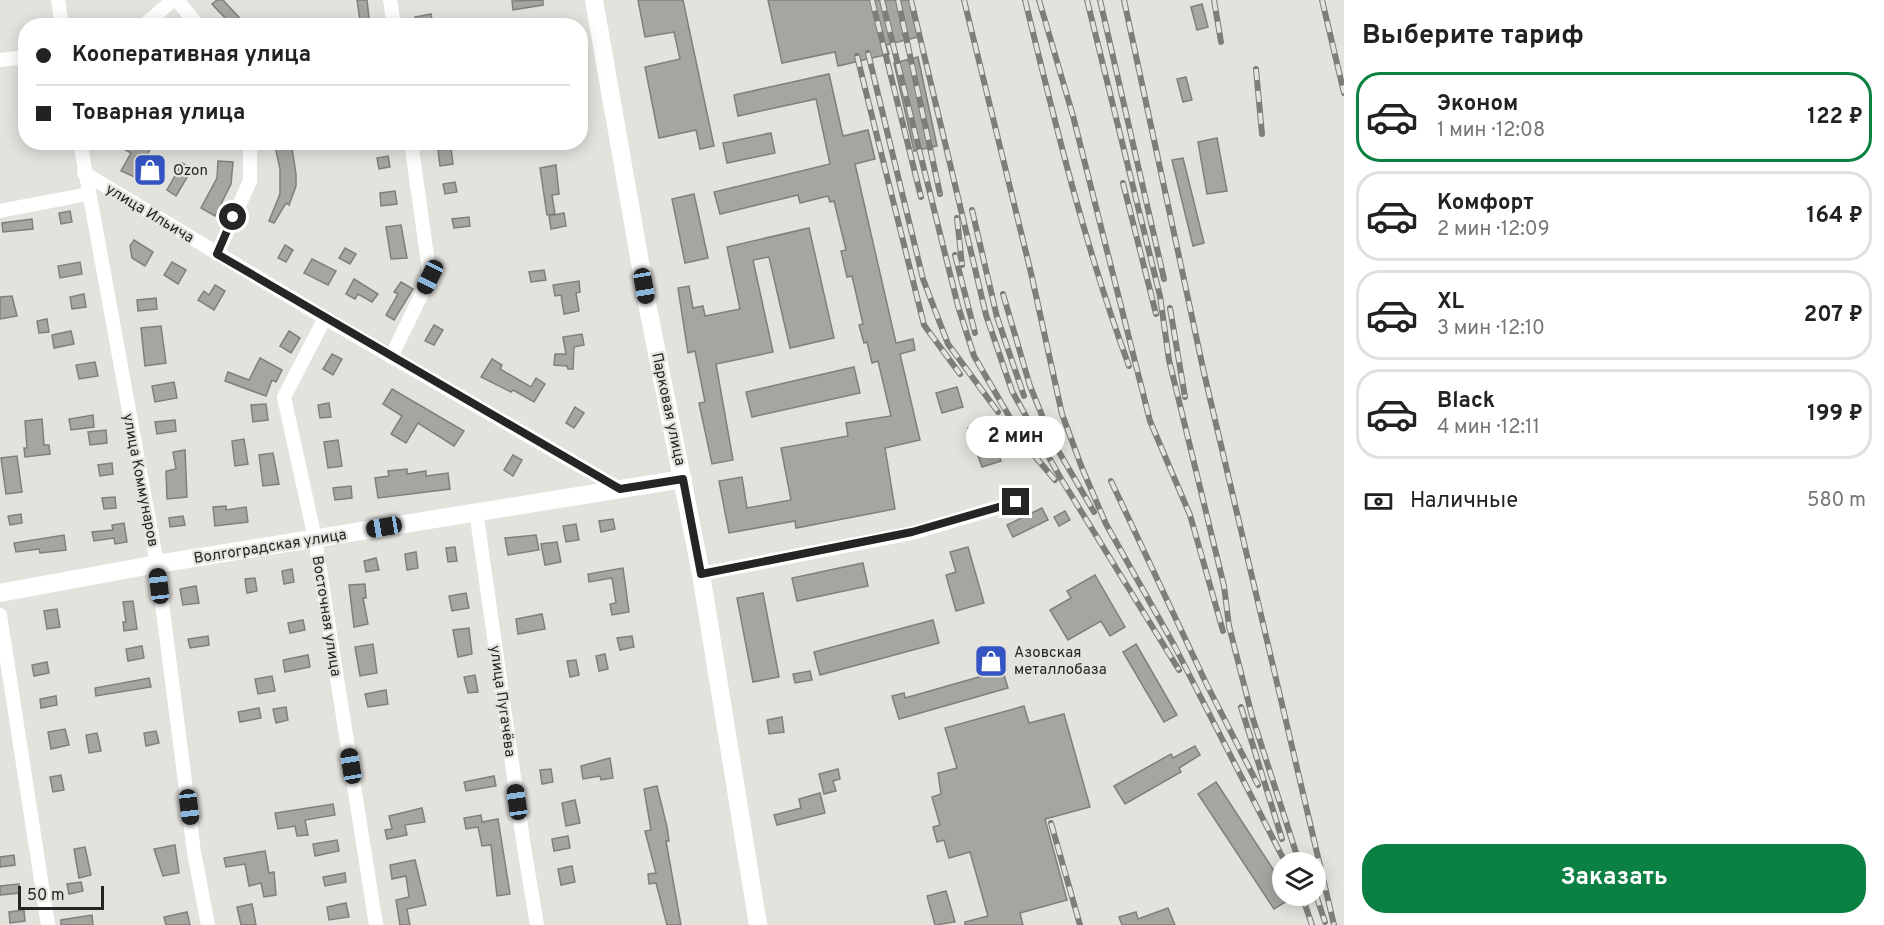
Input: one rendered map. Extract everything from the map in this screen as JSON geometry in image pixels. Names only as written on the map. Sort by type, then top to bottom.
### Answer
[{"type":"main road","name":"Парковая улица","points":[[594,0],[648,308],[701,574],[758,925]]},
{"type":"main road","name":"Волгоградская улица","points":[[0,593],[157,564],[683,479]]},
{"type":"street","points":[[58,0],[61,18]]},
{"type":"street","points":[[153,18],[175,0],[191,18]]},
{"type":"street","points":[[390,0],[393,18]]},
{"type":"street","points":[[0,60],[18,58]]},
{"type":"street","name":"улица Коммунаров","points":[[81,150],[157,564],[194,852],[208,925]]},
{"type":"street","points":[[217,254],[250,181],[250,150]]},
{"type":"street","points":[[391,357],[430,277],[412,150]]},
{"type":"street","name":"улица Ильича","points":[[84,173],[391,357],[620,489]]},
{"type":"street","points":[[0,211],[88,194]]},
{"type":"street","name":"Восточная улица","points":[[325,318],[284,397],[315,539],[376,925]]},
{"type":"street","points":[[701,574],[912,532],[1016,502]]},
{"type":"street","name":"улица Пугачёва","points":[[476,511],[537,925]]},
{"type":"street","points":[[0,615],[48,925]]},
{"type":"building","points":[[217,0],[223,0],[240,18],[225,18],[212,4]]},
{"type":"building","points":[[357,0],[367,0],[369,18],[360,18]]},
{"type":"building","points":[[543,0],[543,5],[513,10],[512,1]]},
{"type":"building","points":[[638,0],[683,0],[714,146],[700,149],[696,130],[659,138],[645,67],[680,59],[674,32],[645,37]]},
{"type":"building","points":[[768,0],[909,0],[918,37],[886,45],[889,54],[838,66],[835,52],[782,63]]},
{"type":"building","points":[[1202,4],[1208,27],[1197,30],[1191,7]]},
{"type":"building","points":[[431,14],[432,18],[415,18]]},
{"type":"building","points":[[918,57],[937,146],[914,151],[894,63]]},
{"type":"building","points":[[829,74],[843,136],[868,130],[875,159],[855,164],[896,343],[913,339],[915,350],[900,354],[920,440],[885,448],[895,509],[796,528],[795,521],[729,533],[719,481],[742,477],[747,508],[791,500],[781,448],[848,436],[846,423],[891,416],[878,361],[872,363],[867,342],[864,343],[859,325],[863,324],[852,276],[847,277],[841,251],[846,250],[834,201],[830,202],[828,196],[800,203],[798,195],[720,214],[714,192],[830,164],[816,99],[738,116],[734,95]]},
{"type":"building","points":[[1186,77],[1192,100],[1183,102],[1177,79]]},
{"type":"building","points":[[771,133],[775,153],[727,163],[723,143]]},
{"type":"building","points":[[1217,138],[1227,191],[1207,194],[1198,142]]},
{"type":"building","points":[[126,150],[150,150],[143,163],[155,170],[148,183],[121,171],[131,153]]},
{"type":"building","points":[[276,150],[292,150],[296,186],[289,205],[286,203],[274,223],[269,221],[280,194],[280,169]]},
{"type":"building","points":[[438,150],[451,150],[453,164],[440,166]]},
{"type":"building","points":[[388,156],[390,167],[379,169],[377,158]]},
{"type":"building","points":[[1183,158],[1204,243],[1193,246],[1172,160]]},
{"type":"building","points":[[218,161],[233,162],[231,184],[215,216],[201,208],[217,178]]},
{"type":"building","points":[[182,163],[192,169],[176,196],[167,190]]},
{"type":"building","points":[[556,165],[559,194],[552,195],[555,214],[547,215],[540,168]]},
{"type":"building","points":[[455,182],[457,192],[445,194],[443,184]]},
{"type":"building","points":[[395,191],[397,204],[381,206],[380,193]]},
{"type":"building","points":[[694,194],[708,258],[685,263],[672,199]]},
{"type":"building","points":[[70,211],[72,222],[61,224],[59,213]]},
{"type":"building","points":[[564,213],[566,226],[551,229],[549,216]]},
{"type":"building","points":[[469,217],[470,226],[454,228],[452,219]]},
{"type":"building","points":[[32,219],[33,229],[3,232],[2,223]]},
{"type":"building","points":[[401,225],[407,258],[391,259],[386,227]]},
{"type":"building","points":[[809,228],[834,338],[790,348],[769,257],[753,260],[773,352],[716,364],[733,460],[712,464],[699,403],[705,402],[695,351],[688,353],[678,288],[689,286],[693,308],[703,306],[705,316],[740,309],[727,247]]},
{"type":"building","points":[[134,240],[153,252],[145,266],[132,258],[130,246]]},
{"type":"building","points":[[285,245],[293,250],[286,262],[278,258]]},
{"type":"building","points":[[345,248],[356,254],[350,264],[339,258]]},
{"type":"building","points":[[312,259],[336,271],[328,285],[304,273]]},
{"type":"building","points":[[80,262],[82,274],[60,278],[58,266]]},
{"type":"building","points":[[172,262],[186,270],[178,284],[164,275]]},
{"type":"building","points":[[544,270],[546,280],[531,282],[529,272]]},
{"type":"building","points":[[354,279],[378,294],[372,302],[358,294],[355,299],[346,294]]},
{"type":"building","points":[[579,281],[580,292],[576,293],[579,311],[564,314],[561,295],[555,296],[553,285]]},
{"type":"building","points":[[401,282],[413,289],[394,320],[386,315],[398,294],[394,292]]},
{"type":"building","points":[[215,285],[225,291],[214,310],[198,300],[204,291],[209,295]]},
{"type":"building","points":[[84,294],[86,307],[72,309],[70,297]]},
{"type":"building","points":[[12,296],[17,316],[0,319],[0,297]]},
{"type":"building","points":[[156,298],[157,309],[138,311],[137,300]]},
{"type":"building","points":[[47,319],[49,332],[39,333],[37,321]]},
{"type":"building","points":[[434,325],[443,330],[434,345],[425,341]]},
{"type":"building","points":[[161,326],[166,363],[145,366],[141,328]]},
{"type":"building","points":[[71,331],[74,344],[54,348],[52,335]]},
{"type":"building","points":[[289,331],[300,338],[291,353],[280,346]]},
{"type":"building","points":[[582,334],[584,345],[574,347],[573,369],[554,365],[555,354],[566,354],[563,337]]},
{"type":"building","points":[[332,354],[342,359],[333,375],[323,369]]},
{"type":"building","points":[[260,358],[282,370],[276,382],[272,380],[266,396],[225,381],[228,372],[249,380]]},
{"type":"building","points":[[492,359],[502,365],[500,369],[531,387],[536,378],[545,384],[534,402],[513,390],[511,392],[481,377]]},
{"type":"building","points":[[95,362],[98,376],[79,379],[76,365]]},
{"type":"building","points":[[854,367],[860,393],[752,417],[746,392]]},
{"type":"building","points":[[174,382],[177,398],[155,402],[152,386]]},
{"type":"building","points":[[957,387],[963,407],[942,413],[936,393]]},
{"type":"building","points":[[392,389],[464,431],[454,446],[418,423],[406,443],[391,434],[402,416],[383,404]]},
{"type":"building","points":[[329,403],[331,417],[320,418],[318,405]]},
{"type":"building","points":[[266,404],[268,420],[253,422],[251,405]]},
{"type":"building","points":[[575,407],[584,413],[574,428],[566,423]]},
{"type":"building","points":[[93,415],[94,427],[71,430],[69,419]]},
{"type":"building","points":[[42,419],[44,445],[49,445],[50,454],[25,457],[24,448],[27,448],[25,421]]},
{"type":"building","points":[[175,420],[176,431],[157,434],[155,422]]},
{"type":"building","points":[[987,421],[1001,461],[982,467],[968,428]]},
{"type":"building","points":[[106,430],[107,443],[90,445],[88,432]]},
{"type":"building","points":[[244,439],[248,464],[235,466],[232,441]]},
{"type":"building","points":[[338,440],[342,466],[328,468],[324,442]]},
{"type":"building","points":[[185,450],[187,497],[167,499],[166,471],[176,469],[173,452]]},
{"type":"building","points":[[273,453],[279,484],[263,486],[259,455]]},
{"type":"building","points":[[513,455],[522,460],[513,476],[504,470]]},
{"type":"building","points":[[17,456],[22,492],[6,494],[1,458]]},
{"type":"building","points":[[112,463],[113,474],[100,476],[98,465]]},
{"type":"building","points":[[407,469],[407,474],[426,471],[426,476],[448,473],[450,489],[378,498],[375,478],[389,476],[388,471]]},
{"type":"building","points":[[351,486],[352,498],[335,500],[333,488]]},
{"type":"building","points":[[115,497],[116,508],[104,509],[102,498]]},
{"type":"building","points":[[226,506],[226,510],[246,507],[248,522],[215,526],[213,507]]},
{"type":"building","points":[[1042,508],[1048,520],[1013,537],[1007,525]]},
{"type":"building","points":[[1065,511],[1070,520],[1059,526],[1054,517]]},
{"type":"building","points":[[21,514],[22,523],[10,525],[8,516]]},
{"type":"building","points":[[183,516],[185,525],[170,527],[169,518]]},
{"type":"building","points":[[613,519],[615,529],[601,532],[599,521]]},
{"type":"building","points":[[124,523],[127,542],[115,544],[114,538],[94,541],[92,532],[113,530],[112,525]]},
{"type":"building","points":[[576,524],[579,540],[566,542],[563,526]]},
{"type":"building","points":[[64,535],[66,550],[40,553],[39,549],[16,552],[14,543]]},
{"type":"building","points":[[536,535],[539,550],[508,555],[505,538]]},
{"type":"building","points":[[557,542],[561,562],[545,565],[541,544]]},
{"type":"building","points":[[455,547],[457,561],[448,562],[446,548]]},
{"type":"building","points":[[968,547],[984,603],[956,611],[946,575],[956,572],[950,552]]},
{"type":"building","points":[[416,552],[418,568],[407,570],[405,554]]},
{"type":"building","points":[[376,558],[379,570],[366,572],[364,561]]},
{"type":"building","points":[[863,563],[868,586],[797,601],[792,578]]},
{"type":"building","points":[[623,568],[629,612],[612,615],[610,604],[616,603],[612,578],[589,582],[588,574]]},
{"type":"building","points":[[292,569],[294,582],[284,584],[282,571]]},
{"type":"building","points":[[1095,575],[1125,627],[1110,636],[1101,621],[1068,640],[1050,610],[1071,598],[1067,591]]},
{"type":"building","points":[[255,578],[257,591],[247,593],[245,579]]},
{"type":"building","points":[[365,584],[366,598],[363,598],[368,624],[354,627],[349,585]]},
{"type":"building","points":[[196,586],[199,603],[183,605],[180,589]]},
{"type":"building","points":[[466,593],[469,608],[452,611],[449,596]]},
{"type":"building","points":[[763,593],[779,677],[753,682],[737,598]]},
{"type":"building","points":[[133,601],[137,629],[124,631],[123,622],[126,622],[123,602]]},
{"type":"building","points":[[57,609],[60,627],[47,629],[44,611]]},
{"type":"building","points":[[542,614],[545,629],[518,634],[516,619]]},
{"type":"building","points":[[303,620],[305,630],[290,633],[288,623]]},
{"type":"building","points":[[933,620],[939,643],[820,675],[814,652]]},
{"type":"building","points":[[469,628],[472,654],[458,657],[453,630]]},
{"type":"building","points":[[208,636],[209,645],[190,648],[188,639]]},
{"type":"building","points":[[632,636],[634,647],[620,650],[617,638]]},
{"type":"building","points":[[373,644],[377,673],[360,676],[355,647]]},
{"type":"building","points":[[1136,644],[1177,715],[1164,722],[1123,652]]},
{"type":"building","points":[[142,646],[144,658],[128,661],[126,649]]},
{"type":"building","points":[[997,652],[1008,688],[899,719],[892,696],[904,693],[905,698],[986,675],[981,657]]},
{"type":"building","points":[[605,654],[608,669],[599,671],[596,656]]},
{"type":"building","points":[[308,655],[310,667],[285,672],[283,660]]},
{"type":"building","points":[[576,660],[579,675],[570,677],[567,661]]},
{"type":"building","points":[[47,662],[49,673],[34,676],[32,665]]},
{"type":"building","points":[[810,671],[812,680],[795,683],[793,674]]},
{"type":"building","points":[[475,675],[478,692],[468,693],[464,677]]},
{"type":"building","points":[[272,676],[275,691],[258,694],[255,679]]},
{"type":"building","points":[[149,678],[151,687],[96,696],[95,688]]},
{"type":"building","points":[[386,690],[388,704],[368,707],[365,694]]},
{"type":"building","points":[[56,696],[57,705],[41,708],[40,699]]},
{"type":"building","points":[[1024,706],[1029,723],[1064,714],[1090,807],[1045,819],[1067,900],[1020,913],[1023,925],[965,925],[965,922],[988,916],[970,852],[949,858],[944,840],[937,842],[933,827],[940,825],[932,797],[941,794],[938,773],[957,768],[945,728]]},
{"type":"building","points":[[286,707],[288,720],[276,723],[273,709]]},
{"type":"building","points":[[259,708],[261,718],[240,722],[238,712]]},
{"type":"building","points":[[782,717],[784,732],[769,734],[767,720]]},
{"type":"building","points":[[65,729],[69,745],[51,749],[48,732]]},
{"type":"building","points":[[156,731],[159,743],[146,746],[144,733]]},
{"type":"building","points":[[97,733],[101,751],[89,753],[86,735]]},
{"type":"building","points":[[1195,746],[1200,755],[1179,768],[1181,772],[1125,804],[1114,786],[1171,754],[1173,758]]},
{"type":"building","points":[[610,758],[613,778],[601,780],[600,776],[583,779],[581,766]]},
{"type":"building","points":[[551,769],[553,782],[542,784],[540,770]]},
{"type":"building","points":[[838,769],[840,779],[833,781],[836,791],[824,794],[819,774]]},
{"type":"building","points":[[61,775],[64,790],[53,792],[50,777]]},
{"type":"building","points":[[494,776],[496,786],[466,791],[464,782]]},
{"type":"building","points":[[1216,782],[1272,868],[1272,906],[1198,794]]},
{"type":"building","points":[[657,786],[667,827],[669,841],[666,841],[681,925],[667,925],[656,883],[649,884],[648,874],[656,873],[645,831],[651,830],[644,789]]},
{"type":"building","points":[[820,793],[825,813],[777,825],[774,815],[801,808],[799,799]]},
{"type":"building","points":[[575,800],[580,823],[566,826],[562,803]]},
{"type":"building","points":[[333,804],[335,815],[305,820],[308,835],[297,836],[295,826],[278,829],[275,813]]},
{"type":"building","points":[[422,808],[425,822],[405,825],[407,835],[387,839],[385,830],[392,829],[389,816]]},
{"type":"building","points":[[481,815],[482,822],[498,819],[510,894],[497,896],[491,845],[482,846],[478,827],[466,829],[464,818]]},
{"type":"building","points":[[568,836],[570,848],[554,851],[552,839]]},
{"type":"building","points":[[337,840],[339,851],[315,856],[313,844]]},
{"type":"building","points":[[175,845],[179,873],[163,876],[154,849]]},
{"type":"building","points":[[85,847],[91,875],[79,878],[74,849]]},
{"type":"building","points":[[265,851],[269,873],[274,872],[276,895],[264,897],[261,883],[249,886],[245,864],[226,867],[224,858]]},
{"type":"building","points":[[14,855],[15,865],[0,867],[0,857]]},
{"type":"building","points":[[415,860],[426,905],[407,909],[410,925],[400,925],[396,900],[409,897],[406,876],[392,879],[390,865]]},
{"type":"building","points":[[572,866],[575,882],[561,885],[558,869]]},
{"type":"building","points":[[345,873],[346,882],[325,886],[323,877]]},
{"type":"building","points":[[81,882],[83,891],[69,894],[67,884]]},
{"type":"building","points":[[19,884],[20,893],[0,895],[0,886]]},
{"type":"building","points":[[946,891],[955,922],[935,925],[927,896]]},
{"type":"building","points":[[346,903],[349,917],[329,920],[327,907]]},
{"type":"building","points":[[252,904],[256,925],[241,925],[237,907]]},
{"type":"building","points":[[1168,908],[1175,925],[1122,925],[1119,917],[1136,912],[1138,919]]},
{"type":"building","points":[[24,910],[25,921],[10,923],[9,912]]},
{"type":"building","points":[[187,912],[190,925],[166,925],[164,917]]},
{"type":"building","points":[[92,915],[93,925],[61,925],[61,920]]},
{"type":"railway","points":[[872,0],[921,197]]},
{"type":"railway","points":[[882,0],[958,306],[974,356],[1027,447],[1055,480]]},
{"type":"railway","points":[[898,0],[940,194]]},
{"type":"railway","points":[[911,0],[986,315],[1012,391],[1060,477],[1179,670]]},
{"type":"railway","points":[[964,0],[1031,273],[1062,414],[1082,468],[1106,524],[1174,645],[1280,852]]},
{"type":"railway","points":[[1025,0],[1059,138],[1098,276],[1129,366]]},
{"type":"railway","points":[[1039,0],[1073,116],[1150,421],[1190,515],[1223,631]]},
{"type":"railway","points":[[1087,0],[1160,296],[1169,360],[1224,586],[1229,626],[1252,716],[1296,852]]},
{"type":"railway","points":[[1100,0],[1164,279]]},
{"type":"railway","points":[[1124,0],[1204,373],[1334,925]]},
{"type":"railway","points":[[1214,0],[1221,42]]},
{"type":"railway","points":[[1322,0],[1344,93]]},
{"type":"railway","points":[[868,53],[923,279],[948,344],[998,412]]},
{"type":"railway","points":[[857,56],[924,325],[960,374]]},
{"type":"railway","points":[[1256,69],[1262,134]]},
{"type":"railway","points":[[1123,183],[1156,314]]},
{"type":"railway","points":[[972,210],[997,317],[1024,396]]},
{"type":"railway","points":[[957,218],[962,265]]},
{"type":"railway","points":[[955,255],[975,333]]},
{"type":"railway","points":[[1003,294],[1030,386],[1052,440],[1094,512]]},
{"type":"railway","points":[[1170,308],[1185,397]]},
{"type":"railway","points":[[1111,481],[1207,685],[1258,785]]},
{"type":"railway","points":[[1241,707],[1282,839]]},
{"type":"railway","points":[[1051,823],[1080,925]]},
{"type":"railway","points":[[1305,906],[1312,925]]},
{"type":"railway","points":[[1320,906],[1325,922]]},
{"type":"place","name":"Ozon","points":[[150,170]]},
{"type":"place","name":"Азовская металлобаза","points":[[991,661]]},
{"type":"route","points":[[233,217],[217,254],[325,318],[620,489],[683,479],[701,574],[912,532],[970,518],[1016,502]]}]
